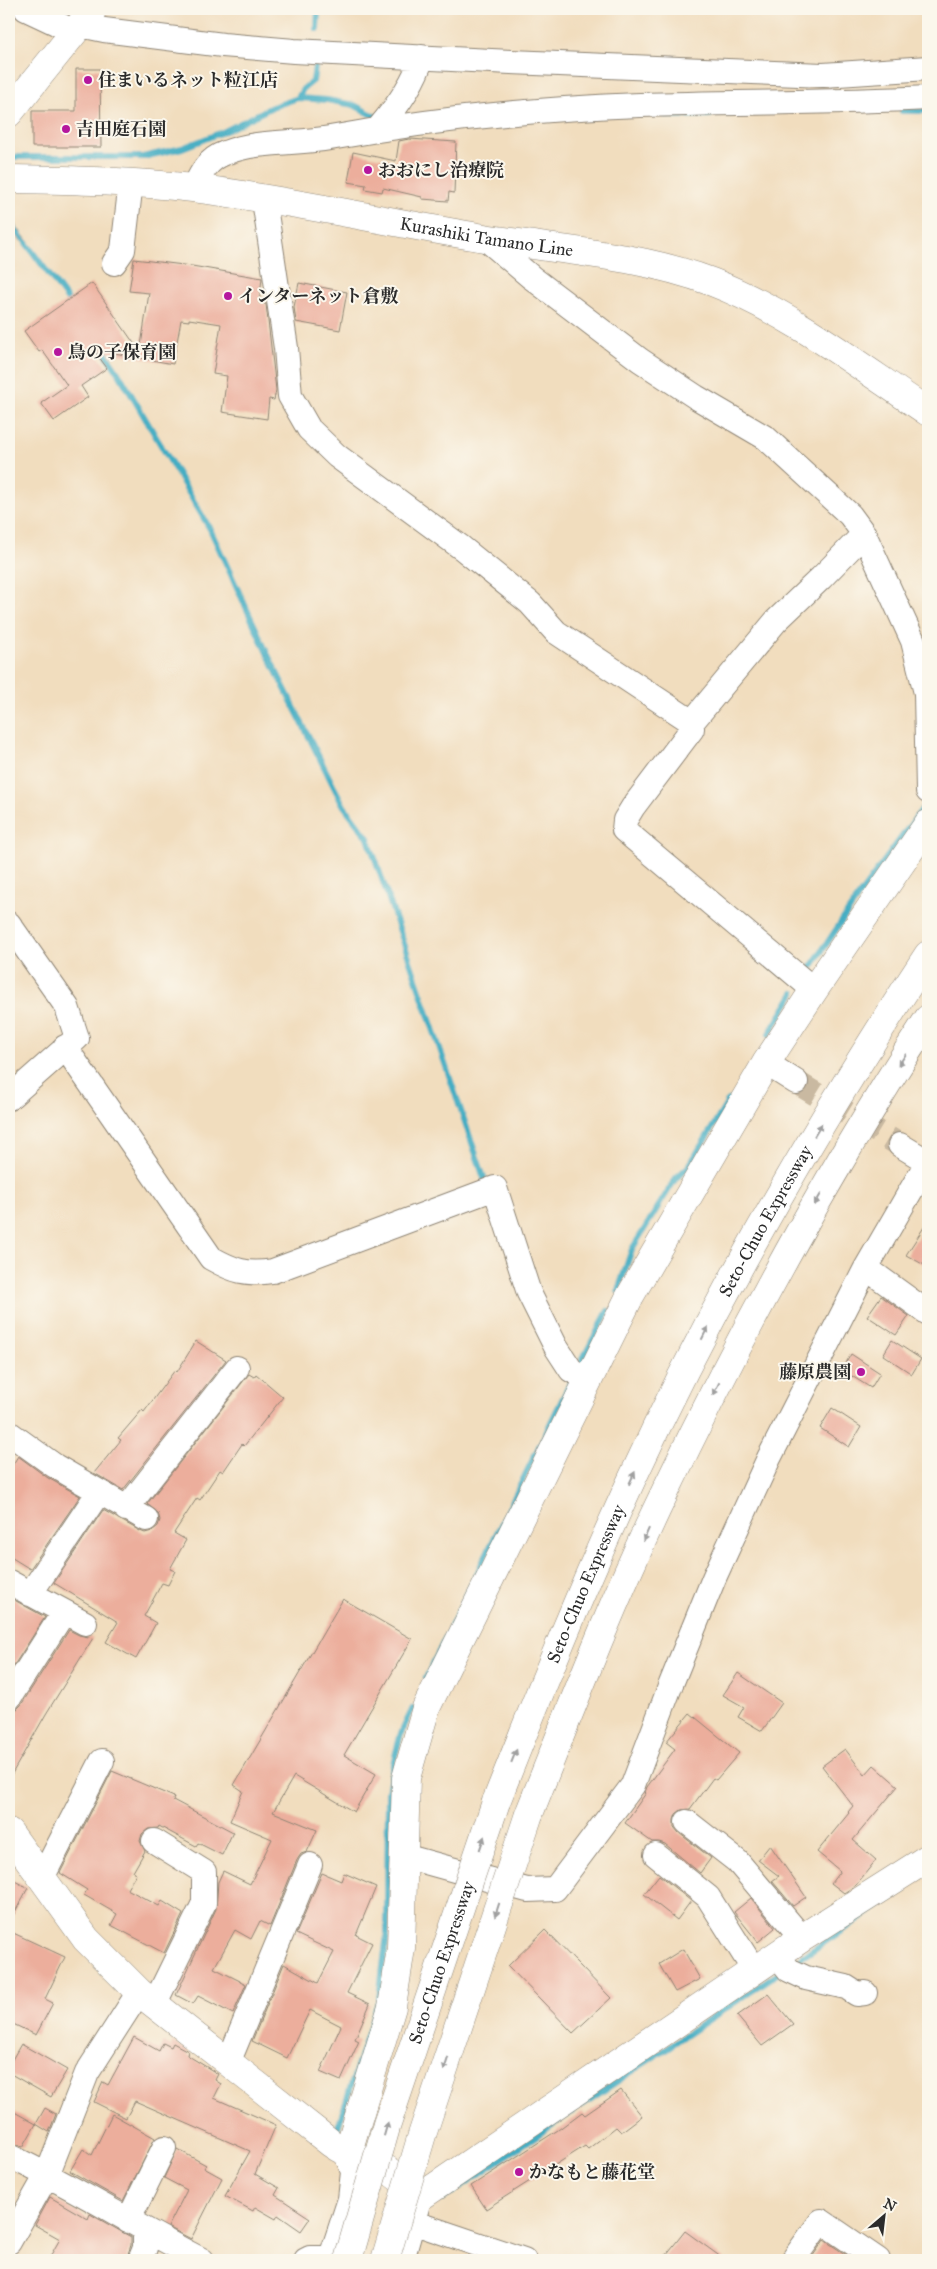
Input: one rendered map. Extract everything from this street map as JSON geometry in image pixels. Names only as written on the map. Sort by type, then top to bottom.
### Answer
[{"type":"main road","points":[[9,114],[85,19]]},
{"type":"main road","name":"Kurashiki Tamano Line","points":[[9,179],[131,182],[194,188],[485,238],[631,260],[713,282],[760,305],[803,329],[928,412]]},
{"type":"main road","points":[[347,2155],[392,2006],[401,1948],[406,1778],[426,1708],[579,1375],[630,1296],[766,1063],[928,824]]},
{"type":"main road","name":"Seto-Chuo Expressway","points":[[337,2259],[388,2124],[496,1802],[580,1595],[632,1478],[711,1321],[788,1181],[860,1061],[928,955]]},
{"type":"main road","name":"Seto-Chuo Expressway","points":[[385,2260],[422,2135],[529,1814],[603,1631],[664,1494],[741,1338],[818,1199],[890,1078],[928,1019]]},
{"type":"main road","points":[[9,1832],[86,1938],[146,1999],[347,2155],[384,2168],[398,2176],[420,2196],[754,1970],[783,1963],[802,1938],[928,1858]]},
{"type":"street","points":[[26,9],[85,19],[104,30],[294,51],[823,75],[928,68]]},
{"type":"street","points":[[389,124],[417,73],[422,57]]},
{"type":"street","points":[[194,188],[201,171],[212,160],[225,152],[246,147],[325,139],[389,124],[640,105],[928,98]]},
{"type":"street","points":[[114,263],[123,250],[131,182]]},
{"type":"street","points":[[264,200],[286,348],[290,396],[309,429],[337,456],[462,548],[530,603],[556,632],[692,722]]},
{"type":"street","points":[[485,238],[531,277],[640,360],[696,397],[766,438],[850,514],[864,534],[920,636],[926,693],[928,791]]},
{"type":"street","points":[[814,990],[624,830],[625,820],[692,729],[692,722],[776,620],[864,534]]},
{"type":"street","points":[[9,924],[67,1007],[77,1038],[9,1098]]},
{"type":"street","points":[[65,1047],[211,1258],[231,1270],[255,1274],[273,1271],[495,1188],[529,1294],[556,1347],[579,1375]]},
{"type":"street","points":[[766,1063],[796,1082]]},
{"type":"street","points":[[404,1856],[527,1890],[555,1889],[633,1785],[714,1578],[769,1458],[866,1268],[928,1162],[900,1145]]},
{"type":"street","points":[[866,1268],[928,1314]]},
{"type":"street","points":[[11,1440],[136,1514],[237,1368]]},
{"type":"street","points":[[30,1594],[98,1492]]},
{"type":"street","points":[[9,1582],[85,1623]]},
{"type":"street","points":[[9,1698],[64,1612]]},
{"type":"street","points":[[42,1878],[102,1761]]},
{"type":"street","points":[[687,1822],[737,1861],[802,1938]]},
{"type":"street","points":[[9,2242],[47,2175],[87,2073],[126,2014],[146,1999],[204,1903],[204,1872],[154,1841]]},
{"type":"street","points":[[656,1855],[708,1897],[754,1970]]},
{"type":"street","points":[[228,2063],[310,1865]]},
{"type":"street","points":[[783,1963],[806,1978],[846,1987],[857,1994],[864,1993]]},
{"type":"street","points":[[140,2260],[145,2248],[136,2226],[164,2148]]},
{"type":"street","points":[[306,2260],[310,2258],[337,2259],[350,2199],[353,2172],[347,2155]]},
{"type":"street","points":[[9,2156],[202,2260]]},
{"type":"street","points":[[402,2260],[420,2196]]},
{"type":"street","points":[[793,2260],[821,2221],[878,2260]]},
{"type":"street","points":[[412,2222],[524,2260]]},
{"type":"water","points":[[9,217],[32,247],[29,248],[9,229]]},
{"type":"building","name":"吉田庭石園","points":[[76,69],[100,69],[101,147],[32,147],[32,111],[76,111]]},
{"type":"building","points":[[409,139],[456,142],[454,193],[449,192],[448,201],[422,199],[422,197],[383,188],[382,192],[365,189],[366,185],[348,182],[353,152],[396,161],[399,141]]},
{"type":"building","points":[[134,259],[192,266],[262,278],[259,303],[266,304],[276,390],[274,400],[269,399],[267,419],[222,412],[227,376],[213,374],[221,324],[189,319],[189,321],[181,320],[173,364],[93,349],[107,368],[81,386],[88,397],[54,421],[41,403],[67,385],[42,350],[39,352],[24,331],[92,283],[140,352],[149,293],[129,291]]},
{"type":"building","points":[[299,283],[347,292],[340,330],[296,322],[294,307]]},
{"type":"building","points":[[928,1221],[928,1267],[906,1255]]},
{"type":"building","points":[[881,1296],[909,1316],[896,1335],[867,1316]]},
{"type":"building","points":[[892,1340],[921,1359],[912,1374],[883,1355]]},
{"type":"building","points":[[196,1341],[226,1360],[123,1490],[94,1473],[121,1440],[118,1438],[142,1410],[144,1412],[175,1370],[177,1372]]},
{"type":"building","name":"藤原農園","points":[[851,1354],[880,1373],[871,1388],[842,1370]]},
{"type":"building","points":[[249,1374],[254,1377],[256,1374],[283,1397],[244,1446],[242,1444],[223,1472],[220,1470],[200,1500],[197,1498],[174,1533],[186,1540],[170,1569],[175,1571],[168,1585],[162,1583],[144,1616],[156,1623],[136,1659],[106,1642],[118,1622],[54,1583],[103,1510],[145,1533],[152,1531],[158,1526],[160,1520],[158,1513],[147,1504]]},
{"type":"building","points":[[832,1408],[861,1427],[849,1447],[820,1428]]},
{"type":"building","points":[[18,1456],[48,1478],[80,1496],[30,1569],[9,1556],[9,1471]]},
{"type":"building","points":[[9,1597],[45,1617],[9,1673]]},
{"type":"building","points":[[343,1599],[412,1639],[344,1755],[376,1774],[354,1812],[294,1776],[273,1812],[317,1830],[307,1852],[301,1854],[297,1860],[270,1926],[260,1921],[251,1939],[235,1930],[214,1968],[246,1984],[233,2014],[198,1996],[193,2004],[176,1995],[216,1909],[218,1882],[223,1871],[250,1884],[272,1839],[230,1821],[243,1791],[234,1785]]},
{"type":"building","points":[[69,1630],[79,1635],[93,1638],[9,1779],[9,1712],[16,1710],[21,1705]]},
{"type":"building","points":[[738,1673],[782,1703],[762,1731],[738,1717],[744,1707],[723,1695]]},
{"type":"building","points":[[690,1713],[739,1753],[716,1780],[713,1778],[690,1809],[681,1810],[676,1814],[674,1820],[674,1827],[679,1833],[711,1858],[700,1873],[665,1844],[652,1842],[625,1823],[646,1793],[647,1787],[675,1749],[666,1742]]},
{"type":"building","points":[[845,1749],[865,1775],[874,1765],[898,1786],[853,1840],[876,1860],[856,1885],[844,1893],[831,1883],[840,1871],[817,1852],[853,1806],[822,1766]]},
{"type":"building","points":[[112,1771],[174,1797],[173,1800],[233,1832],[222,1855],[198,1843],[196,1846],[159,1826],[158,1828],[148,1829],[142,1834],[140,1841],[145,1851],[133,1872],[136,1874],[127,1889],[159,1906],[162,1901],[183,1914],[164,1953],[111,1925],[117,1914],[84,1895],[87,1890],[60,1873]]},
{"type":"building","points":[[770,1845],[806,1897],[793,1906],[772,1881],[779,1876],[758,1860]]},
{"type":"building","points":[[322,1873],[341,1881],[344,1873],[376,1887],[356,1935],[372,1943],[347,1993],[370,2004],[355,2039],[359,2041],[341,2081],[320,2072],[341,2026],[310,2010],[287,2058],[252,2041],[284,1964],[318,1983],[334,1952],[296,1934]]},
{"type":"building","points":[[659,1875],[691,1901],[677,1920],[644,1894]]},
{"type":"building","points":[[9,1878],[28,1888],[9,1923]]},
{"type":"building","points":[[751,1898],[775,1928],[758,1942],[734,1912]]},
{"type":"building","points":[[545,1930],[611,1998],[573,2033],[508,1966]]},
{"type":"building","points":[[9,1931],[65,1957],[45,1999],[53,2003],[36,2035],[9,2022]]},
{"type":"building","points":[[683,1949],[700,1979],[675,1992],[659,1964]]},
{"type":"building","points":[[768,1994],[793,2024],[762,2046],[737,2016]]},
{"type":"building","points":[[134,2037],[159,2051],[163,2043],[171,2047],[173,2043],[188,2051],[187,2055],[218,2074],[215,2080],[221,2084],[214,2098],[276,2125],[255,2174],[279,2188],[275,2195],[310,2218],[301,2231],[278,2215],[276,2219],[255,2207],[253,2211],[225,2196],[250,2151],[135,2101],[126,2118],[94,2102],[103,2082],[108,2085]]},
{"type":"building","points":[[21,2044],[67,2070],[51,2097],[9,2073],[9,2065]]},
{"type":"building","points":[[621,2090],[642,2116],[621,2132],[616,2127],[588,2149],[585,2146],[486,2209],[471,2186],[558,2130],[582,2112],[585,2115]]},
{"type":"building","points":[[45,2108],[56,2114],[49,2132],[36,2124]]},
{"type":"building","points":[[9,2109],[36,2124],[23,2147],[9,2142]]},
{"type":"building","points":[[112,2114],[155,2138],[123,2201],[70,2171],[83,2149],[92,2155]]},
{"type":"building","points":[[177,2149],[206,2165],[204,2168],[222,2178],[191,2239],[168,2227],[187,2190],[164,2178]]},
{"type":"building","points":[[50,2197],[88,2219],[90,2214],[131,2237],[131,2245],[126,2260],[48,2260],[60,2239],[35,2225]]},
{"type":"building","points":[[685,2231],[725,2260],[662,2260]]},
{"type":"building","points":[[824,2240],[854,2260],[810,2260]]},
{"type":"waterway","points":[[317,29],[318,9]]},
{"type":"waterway","points":[[298,98],[303,89],[313,81],[315,67]]},
{"type":"waterway","points":[[9,157],[143,157],[182,148],[225,131],[272,107],[298,98],[327,100],[354,105],[380,119]]},
{"type":"waterway","points":[[902,111],[928,111]]},
{"type":"waterway","points":[[667,116],[710,115]]},
{"type":"waterway","points":[[26,243],[73,307]]},
{"type":"waterway","points":[[99,344],[118,372],[210,529],[268,655],[335,789],[344,806],[368,838],[485,1181]]},
{"type":"waterway","points":[[807,973],[856,900],[922,809]]},
{"type":"waterway","points":[[769,1034],[794,993]]},
{"type":"waterway","points":[[618,1291],[632,1249],[676,1178],[689,1166],[729,1100]]},
{"type":"waterway","points":[[578,1368],[608,1311]]},
{"type":"waterway","points":[[426,1678],[573,1377]]},
{"type":"waterway","points":[[336,2133],[379,1999],[387,1934],[388,1792],[401,1733],[413,1708]]},
{"type":"waterway","points":[[792,1964],[904,1889]]},
{"type":"waterway","points":[[442,2199],[783,1970]]},
{"type":"tunnel","points":[[796,1082],[900,1145]]},
{"type":"place","name":"住まいるネット粒江店","points":[[88,80]]},
{"type":"place","name":"吉田庭石園","points":[[66,129]]},
{"type":"place","name":"おおにし治療院","points":[[368,170]]},
{"type":"place","name":"インターネット倉敷","points":[[228,296]]},
{"type":"place","name":"鳥の子保育園","points":[[58,352]]},
{"type":"place","name":"藤原農園","points":[[861,1372]]},
{"type":"place","name":"かなもと藤花堂","points":[[519,2172]]}]
